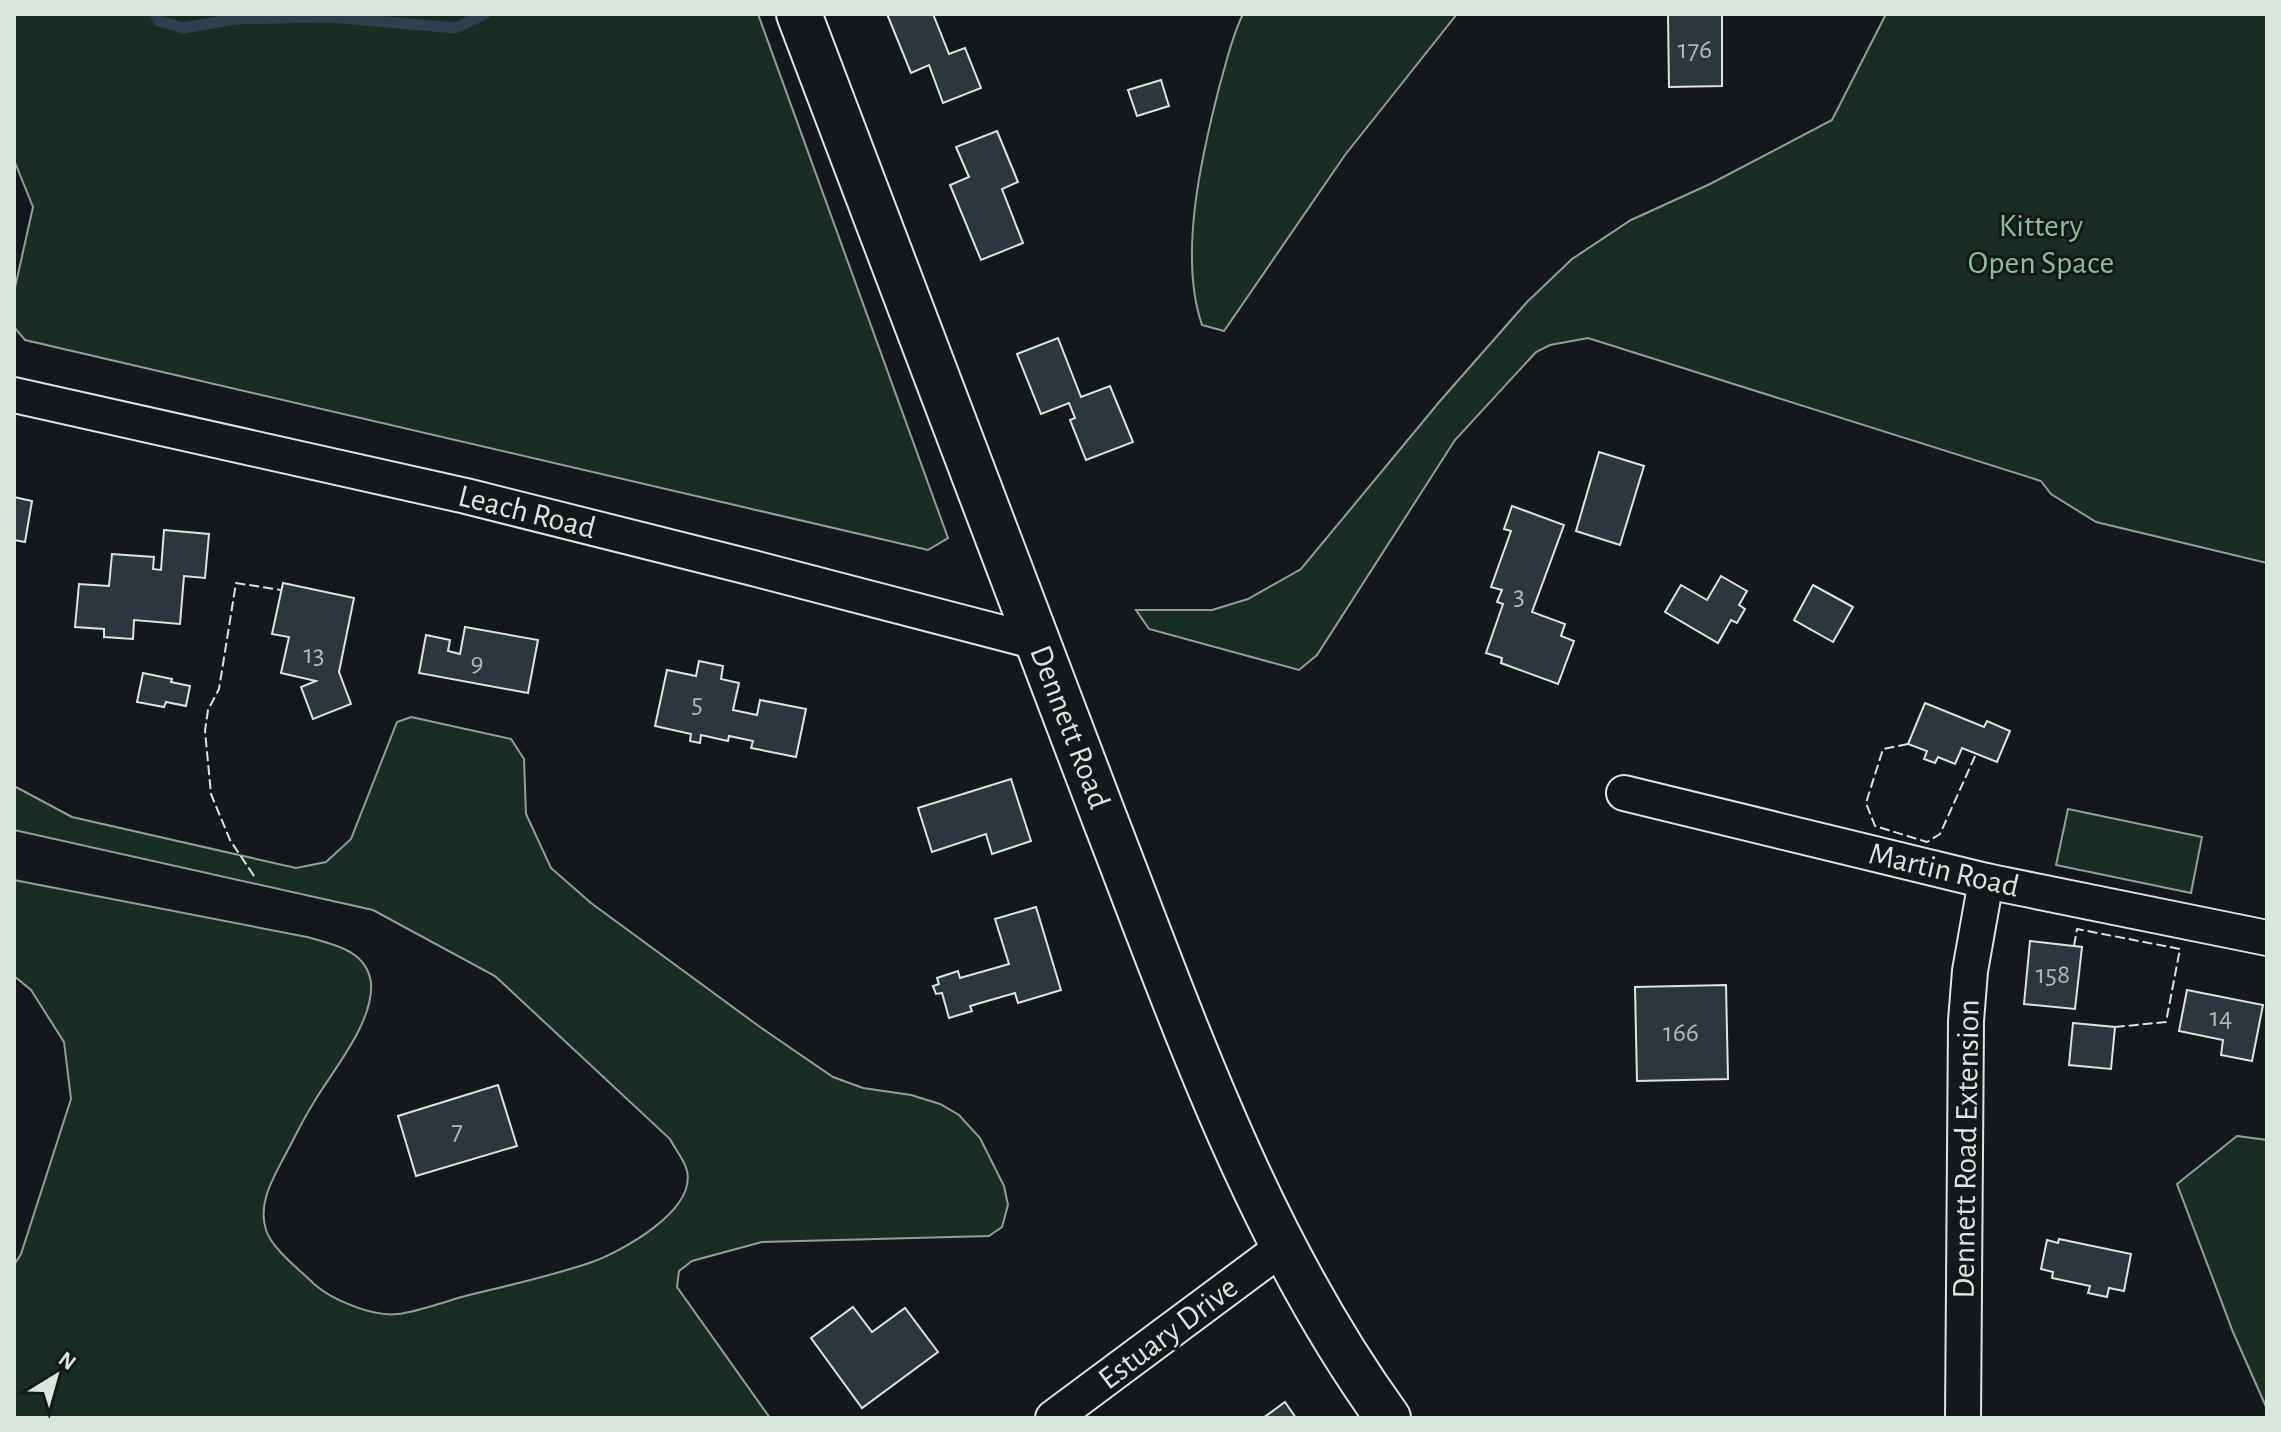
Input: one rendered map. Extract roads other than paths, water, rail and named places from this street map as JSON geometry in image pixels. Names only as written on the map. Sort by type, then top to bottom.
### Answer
[{"type":"street","name":"Dennett Road","points":[[799,14],[1222,1120],[1283,1247],[1331,1331],[1388,1418]]},
{"type":"street","name":"Leach Road","points":[[14,395],[466,496],[1037,642]]},
{"type":"street","name":"Martin Road","points":[[1624,793],[1986,881],[2267,938]]},
{"type":"street","name":"Dennett Road Extension","points":[[1963,1418],[1966,1021],[1970,971],[1986,881]]},
{"type":"street","name":"Estuary Drive","points":[[1053,1418],[1283,1247]]},
{"type":"waterway","points":[[155,14],[159,21],[183,28],[236,19],[330,17],[455,28],[485,14]]},
{"type":"park label","name":"Kittery Open Space","points":[[2041,244]]}]
